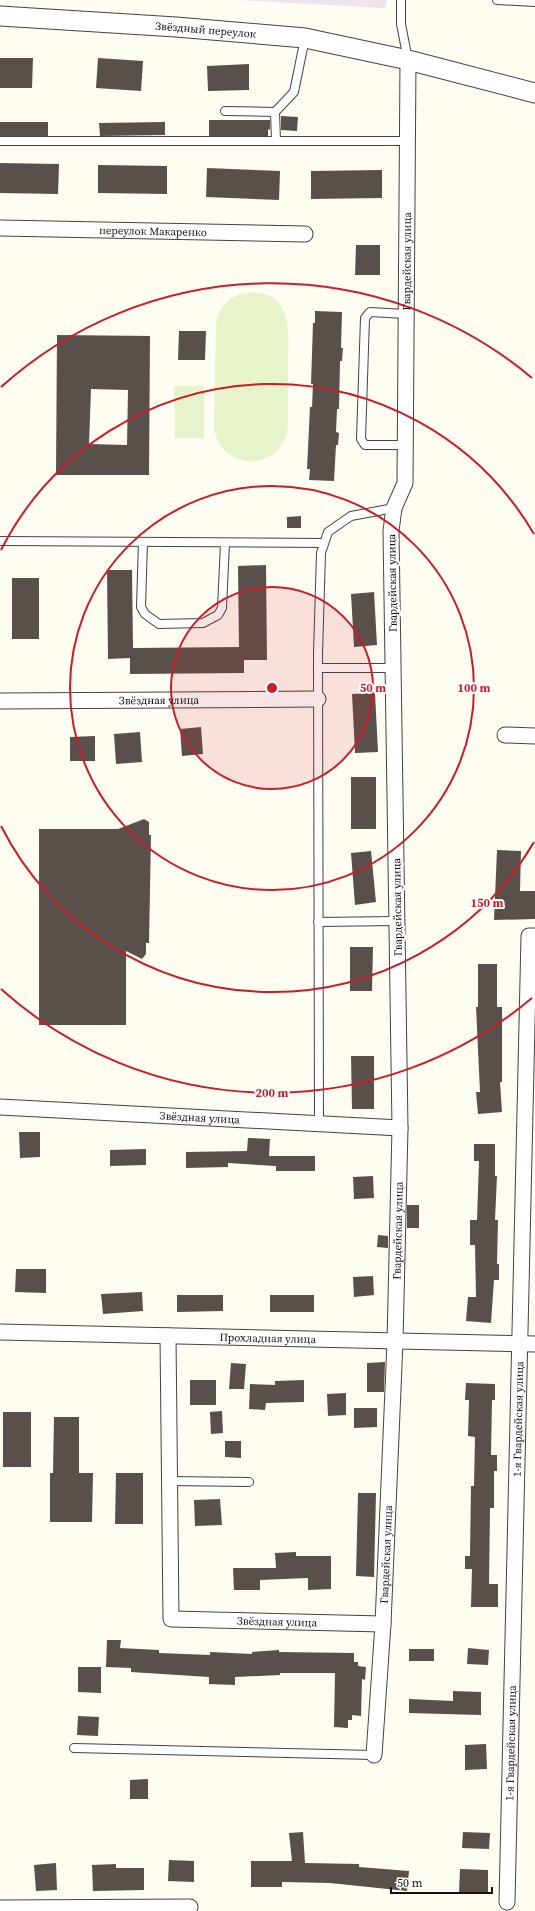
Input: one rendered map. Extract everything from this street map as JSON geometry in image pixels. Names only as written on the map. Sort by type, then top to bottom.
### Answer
[{"type":"street","name":"Звёздный переулок","points":[[0,16],[176,27],[305,38],[408,60],[535,93]]},
{"type":"street","name":"Гвардейская улица","points":[[374,1756],[383,1624],[394,1342],[400,1128],[392,531],[394,508],[405,483],[408,60]]},
{"type":"street","name":"переулок Макаренко","points":[[0,228],[305,234]]},
{"type":"street","name":"Звёздная улица","points":[[0,701],[318,699]]},
{"type":"street","points":[[506,735],[535,736]]},
{"type":"street","name":"1-я Гвардейская улица","points":[[507,1902],[518,1344],[532,936]]},
{"type":"street","name":"Звёздная улица","points":[[0,1106],[400,1128]]},
{"type":"street","name":"Прохладная улица","points":[[0,1332],[535,1344]]},
{"type":"street","points":[[168,1336],[169,1481]]},
{"type":"street","name":"Звёздная улица","points":[[169,1481],[171,1619],[383,1624]]},
{"type":"street","points":[[0,1908],[190,1907]]},
{"type":"lane","points":[[401,0],[401,24],[408,60]]},
{"type":"lane","points":[[496,0],[535,2]]},
{"type":"lane","points":[[276,141],[275,112],[294,92],[305,38]]},
{"type":"lane","points":[[225,111],[275,112]]},
{"type":"lane","points":[[0,141],[408,141]]},
{"type":"lane","points":[[405,445],[365,445],[361,439],[365,318],[370,312],[406,314]]},
{"type":"lane","points":[[319,1123],[318,668],[321,553],[328,532],[351,516],[394,508]]},
{"type":"lane","points":[[0,541],[324,543]]},
{"type":"lane","points":[[143,542],[141,607],[151,620],[159,624],[203,623],[218,615],[222,608],[225,542]]},
{"type":"lane","points":[[318,668],[393,668]]},
{"type":"lane","points":[[318,922],[397,921]]},
{"type":"lane","points":[[169,1481],[250,1482]]},
{"type":"lane","points":[[74,1748],[374,1756]]},
{"type":"shaded area","points":[[237,0],[387,0],[385,8]]},
{"type":"green space","points":[[243,293],[259,293],[271,297],[279,304],[285,313],[288,337],[288,425],[284,441],[276,452],[265,459],[252,461],[239,459],[228,453],[219,442],[214,427],[217,317],[219,312],[229,300]]},
{"type":"green space","points":[[174,386],[204,386],[204,438],[175,438]]},
{"type":"building","points":[[0,58],[33,58],[32,88],[0,88]]},
{"type":"building","points":[[98,58],[143,61],[141,91],[96,88]]},
{"type":"building","points":[[249,64],[249,90],[208,91],[207,66]]},
{"type":"building","points":[[281,116],[298,117],[297,131],[281,130]]},
{"type":"building","points":[[209,120],[270,120],[270,130],[268,129],[268,136],[209,136]]},
{"type":"building","points":[[0,122],[48,122],[48,136],[0,136]]},
{"type":"building","points":[[165,122],[165,135],[100,136],[99,123]]},
{"type":"building","points":[[0,163],[59,164],[58,194],[0,193]]},
{"type":"building","points":[[98,165],[167,166],[167,194],[98,193]]},
{"type":"building","points":[[207,168],[280,171],[279,200],[206,197]]},
{"type":"building","points":[[382,170],[382,198],[311,199],[311,171]]},
{"type":"building","points":[[356,245],[380,245],[380,275],[355,275]]},
{"type":"building","points":[[315,311],[342,312],[341,348],[343,348],[342,361],[340,361],[339,409],[337,409],[336,432],[339,433],[338,445],[336,445],[334,481],[309,480],[310,469],[307,469],[310,407],[312,407],[313,384],[311,384],[313,323],[315,323]]},
{"type":"building","points":[[179,331],[206,331],[205,360],[178,360]]},
{"type":"building","points":[[57,335],[150,336],[149,475],[56,475]],"holes":[[[91,389],[128,390],[127,445],[89,444]]]},
{"type":"building","points":[[301,516],[301,528],[287,528],[287,517]]},
{"type":"building","points":[[266,565],[267,660],[244,660],[244,673],[130,674],[130,658],[108,659],[107,570],[132,570],[133,648],[239,647],[238,566]]},
{"type":"building","points":[[12,578],[39,578],[39,639],[12,639]]},
{"type":"building","points":[[374,592],[377,645],[354,647],[351,594]]},
{"type":"building","points":[[375,693],[378,752],[355,753],[352,694]]},
{"type":"building","points":[[201,727],[203,754],[182,756],[180,729]]},
{"type":"building","points":[[140,732],[142,762],[116,764],[114,734]]},
{"type":"building","points":[[95,736],[95,761],[70,761],[70,737]]},
{"type":"building","points":[[351,777],[376,777],[376,829],[351,829]]},
{"type":"building","points":[[144,819],[149,822],[149,835],[151,835],[149,943],[146,943],[146,954],[142,959],[126,951],[126,1025],[39,1025],[39,829],[118,829]]},
{"type":"building","points":[[497,850],[521,851],[520,891],[535,891],[535,919],[494,920]]},
{"type":"building","points":[[371,851],[376,902],[355,905],[351,853]]},
{"type":"building","points":[[350,947],[373,947],[372,991],[350,991]]},
{"type":"building","points":[[478,964],[497,964],[497,1007],[502,1007],[502,1082],[500,1082],[502,1112],[478,1114],[476,1092],[480,1092],[476,1007],[478,1007]]},
{"type":"building","points":[[351,1056],[374,1056],[374,1109],[352,1109]]},
{"type":"building","points":[[19,1132],[40,1132],[40,1157],[20,1158]]},
{"type":"building","points":[[248,1138],[270,1139],[269,1156],[315,1156],[315,1171],[276,1171],[276,1166],[228,1163],[228,1167],[186,1168],[186,1152],[247,1151]]},
{"type":"building","points":[[474,1144],[495,1144],[495,1176],[497,1176],[495,1220],[498,1220],[497,1264],[499,1264],[499,1280],[494,1280],[491,1323],[466,1321],[468,1297],[476,1297],[475,1245],[470,1245],[470,1220],[477,1220],[479,1161],[474,1161]]},
{"type":"building","points":[[146,1149],[146,1165],[110,1166],[110,1150]]},
{"type":"building","points":[[373,1176],[374,1198],[354,1199],[353,1177]]},
{"type":"building","points":[[407,1205],[419,1205],[419,1228],[407,1228]]},
{"type":"building","points":[[378,1235],[388,1236],[388,1248],[377,1247]]},
{"type":"building","points":[[16,1269],[46,1269],[46,1293],[15,1292]]},
{"type":"building","points":[[373,1276],[374,1295],[354,1297],[353,1277]]},
{"type":"building","points":[[142,1292],[143,1311],[103,1314],[101,1294]]},
{"type":"building","points":[[177,1295],[223,1295],[223,1311],[177,1312]]},
{"type":"building","points":[[270,1295],[314,1295],[314,1312],[270,1312]]},
{"type":"building","points":[[385,1362],[384,1392],[367,1392],[367,1363]]},
{"type":"building","points":[[231,1363],[246,1364],[244,1389],[229,1389]]},
{"type":"building","points":[[190,1380],[216,1380],[216,1405],[190,1405]]},
{"type":"building","points":[[304,1380],[304,1402],[266,1403],[265,1410],[249,1409],[250,1384],[275,1385],[275,1381]]},
{"type":"building","points":[[466,1383],[495,1384],[495,1400],[492,1400],[491,1455],[497,1455],[497,1471],[494,1471],[494,1508],[490,1508],[489,1584],[498,1584],[498,1607],[471,1607],[472,1569],[465,1569],[465,1556],[470,1556],[471,1486],[474,1486],[475,1437],[468,1436],[469,1400],[465,1400]]},
{"type":"building","points":[[346,1393],[346,1415],[328,1416],[327,1394]]},
{"type":"building","points":[[354,1408],[377,1408],[377,1427],[354,1428]]},
{"type":"building","points":[[222,1411],[223,1433],[211,1434],[210,1412]]},
{"type":"building","points":[[3,1412],[31,1412],[31,1467],[3,1467]]},
{"type":"building","points":[[54,1417],[79,1417],[79,1473],[93,1473],[92,1522],[50,1522],[50,1473],[53,1473]]},
{"type":"building","points":[[225,1441],[241,1441],[241,1458],[225,1457]]},
{"type":"building","points":[[116,1473],[143,1473],[143,1524],[115,1524]]},
{"type":"building","points":[[358,1493],[376,1493],[374,1577],[356,1576]]},
{"type":"building","points":[[220,1499],[222,1525],[195,1526],[194,1500]]},
{"type":"building","points":[[296,1552],[296,1556],[331,1556],[331,1589],[308,1590],[308,1578],[260,1580],[260,1590],[234,1590],[233,1568],[276,1568],[275,1553]]},
{"type":"building","points":[[107,1640],[121,1640],[120,1648],[159,1650],[159,1653],[210,1655],[210,1652],[252,1654],[252,1652],[279,1650],[279,1652],[354,1653],[354,1662],[358,1662],[358,1666],[366,1667],[365,1680],[362,1679],[361,1716],[352,1715],[352,1720],[348,1720],[348,1728],[334,1727],[335,1673],[280,1673],[280,1675],[235,1677],[235,1685],[209,1684],[209,1677],[131,1672],[131,1668],[106,1667]]},
{"type":"building","points":[[468,1648],[489,1650],[488,1665],[467,1664]]},
{"type":"building","points":[[409,1649],[434,1649],[434,1661],[409,1661]]},
{"type":"building","points":[[78,1667],[101,1667],[101,1693],[78,1692]]},
{"type":"building","points":[[453,1691],[481,1692],[481,1715],[409,1713],[409,1699],[453,1701]]},
{"type":"building","points":[[78,1716],[99,1717],[98,1736],[77,1735]]},
{"type":"building","points":[[486,1744],[487,1769],[465,1770],[465,1745]]},
{"type":"building","points":[[148,1779],[148,1799],[130,1799],[130,1780]]},
{"type":"building","points":[[303,1832],[305,1863],[359,1864],[359,1867],[409,1871],[407,1891],[330,1883],[282,1882],[282,1887],[251,1887],[251,1861],[292,1861],[289,1833]]},
{"type":"building","points":[[463,1832],[490,1833],[489,1849],[462,1848]]},
{"type":"building","points":[[169,1860],[194,1861],[194,1882],[168,1881]]},
{"type":"building","points":[[56,1863],[57,1890],[36,1891],[34,1865]]},
{"type":"building","points":[[116,1864],[116,1868],[144,1868],[144,1890],[93,1891],[92,1865]]},
{"type":"building","points":[[460,1869],[488,1870],[488,1893],[459,1893]]}]
